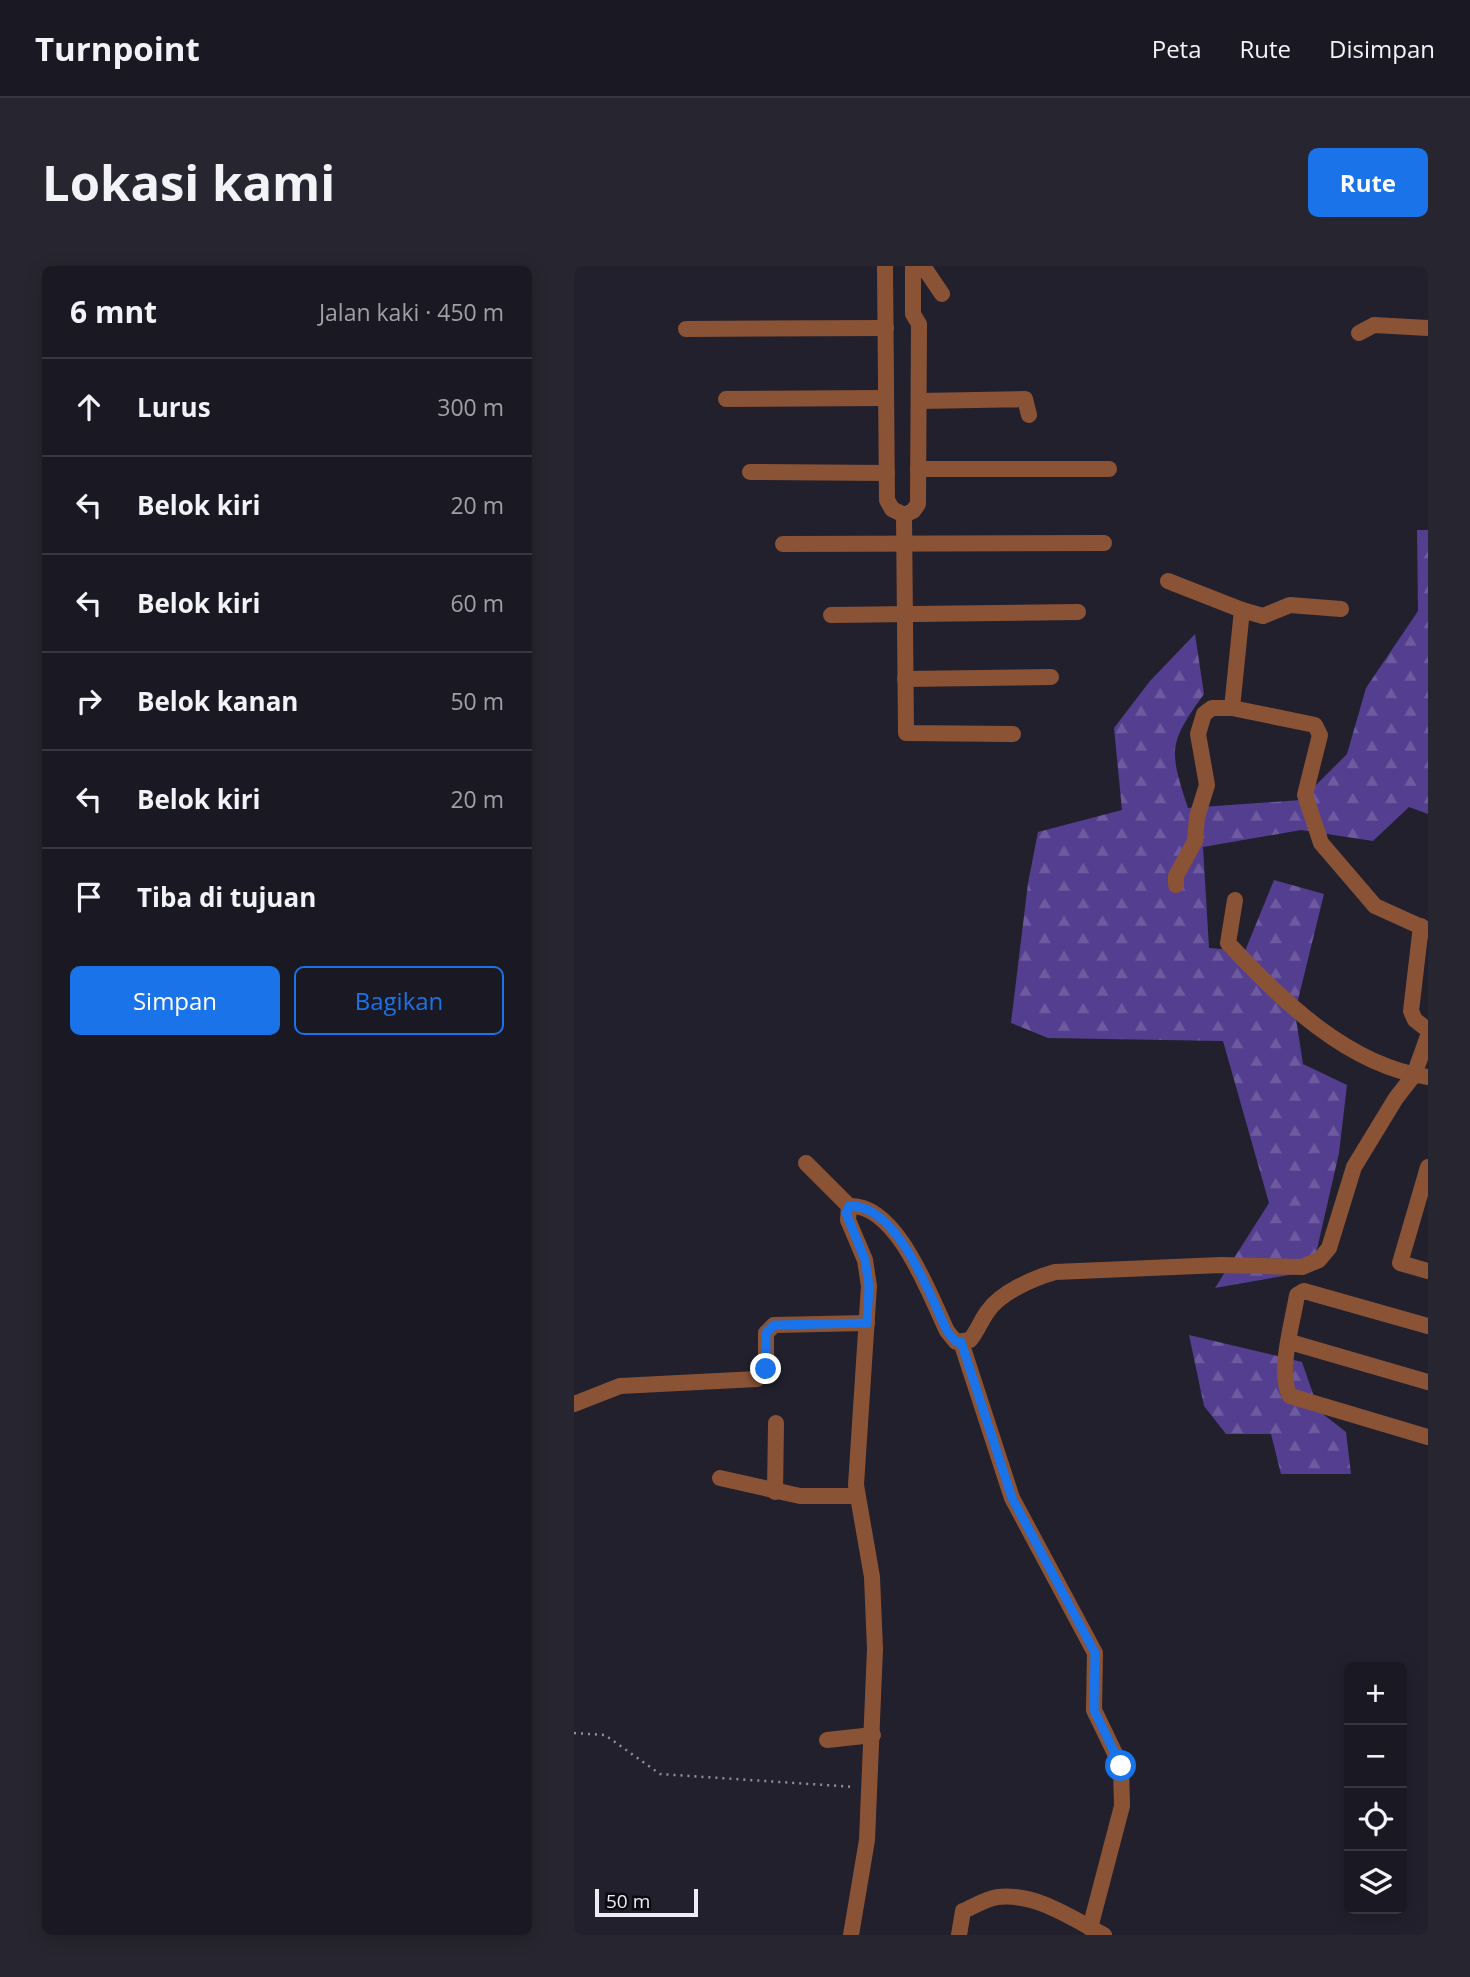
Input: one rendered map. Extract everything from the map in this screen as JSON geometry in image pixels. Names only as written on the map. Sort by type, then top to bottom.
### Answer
[{"type":"street","points":[[886,266],[887,500],[892,509],[904,515]]},
{"type":"street","points":[[904,515],[913,511],[918,504],[919,324],[913,314],[913,266]]},
{"type":"street","points":[[923,266],[942,294]]},
{"type":"street","points":[[686,329],[886,321],[913,314]]},
{"type":"street","points":[[1359,333],[1374,325],[1428,328]]},
{"type":"street","points":[[726,399],[886,398]]},
{"type":"street","points":[[919,401],[1025,399],[1028,415]]},
{"type":"street","points":[[918,469],[1109,469]]},
{"type":"street","points":[[750,472],[887,473]]},
{"type":"street","points":[[904,515],[906,733],[1013,734]]},
{"type":"street","points":[[783,544],[1104,543]]},
{"type":"street","points":[[1168,581],[1263,616],[1290,605],[1341,609]]},
{"type":"street","points":[[1232,708],[1242,610]]},
{"type":"street","points":[[831,615],[1078,612]]},
{"type":"street","points":[[905,679],[1051,677]]},
{"type":"street","points":[[806,1163],[849,1206],[858,1206],[875,1214],[899,1236],[947,1331],[956,1342],[970,1339],[988,1311],[1002,1298],[1040,1276],[1055,1272],[1221,1265],[1302,1267],[1313,1264],[1329,1248],[1354,1167],[1396,1098],[1421,1076],[1428,1033],[1415,1020],[1411,1011],[1424,928],[1375,906],[1321,843],[1305,795],[1320,735],[1315,725],[1232,708],[1212,708],[1200,723],[1198,745],[1208,785],[1197,817],[1195,841],[1176,876],[1176,886]]},
{"type":"street","points":[[1235,900],[1226,938],[1233,949],[1321,1029],[1374,1062],[1421,1076]]},
{"type":"street","points":[[1428,1167],[1422,1211],[1400,1263],[1428,1271]]},
{"type":"street","points":[[849,1206],[848,1220],[865,1260],[869,1286],[857,1496],[872,1577],[875,1649],[867,1840],[851,1935]]},
{"type":"street","points":[[1428,1326],[1304,1291],[1297,1295],[1285,1387],[1290,1395],[1428,1437]]},
{"type":"street","points":[[574,1404],[620,1386],[757,1379],[766,1369],[766,1333],[774,1325],[867,1323]]},
{"type":"street","points":[[959,1935],[963,1912],[997,1897],[1032,1900],[1064,1912],[1097,1931],[1122,1806],[1121,1766],[1094,1710],[1095,1653],[1012,1498],[961,1342]]},
{"type":"street","points":[[1290,1342],[1428,1381]]},
{"type":"street","points":[[775,1492],[776,1423]]},
{"type":"street","points":[[720,1478],[775,1492],[823,1498],[857,1496]]},
{"type":"street","points":[[827,1740],[873,1735]]},
{"type":"path","points":[[574,1733],[605,1735],[660,1774],[870,1788]]},
{"type":"green space","points":[[1417,530],[1428,530],[1428,814],[1409,807],[1373,841],[1301,830],[1203,847],[1209,948],[1245,951],[1274,880],[1324,894],[1295,1012],[1303,1064],[1347,1085],[1339,1153],[1312,1271],[1215,1288],[1269,1203],[1223,1041],[1048,1038],[1011,1023],[1028,883],[1038,832],[1122,810],[1114,728],[1150,681],[1195,634],[1204,694],[1184,725],[1175,748],[1177,773],[1188,808],[1301,800],[1347,754],[1366,688],[1418,611]]},
{"type":"green space","points":[[1189,1335],[1302,1362],[1319,1411],[1346,1432],[1351,1474],[1281,1474],[1271,1434],[1226,1434],[1204,1406]]},
{"type":"route","points":[[766,1369],[766,1333],[774,1325],[867,1323],[869,1286],[865,1260],[846,1213],[849,1206],[858,1206],[875,1214],[904,1243],[947,1331],[956,1342],[961,1342],[1012,1498],[1095,1653],[1094,1710],[1121,1766]]}]
